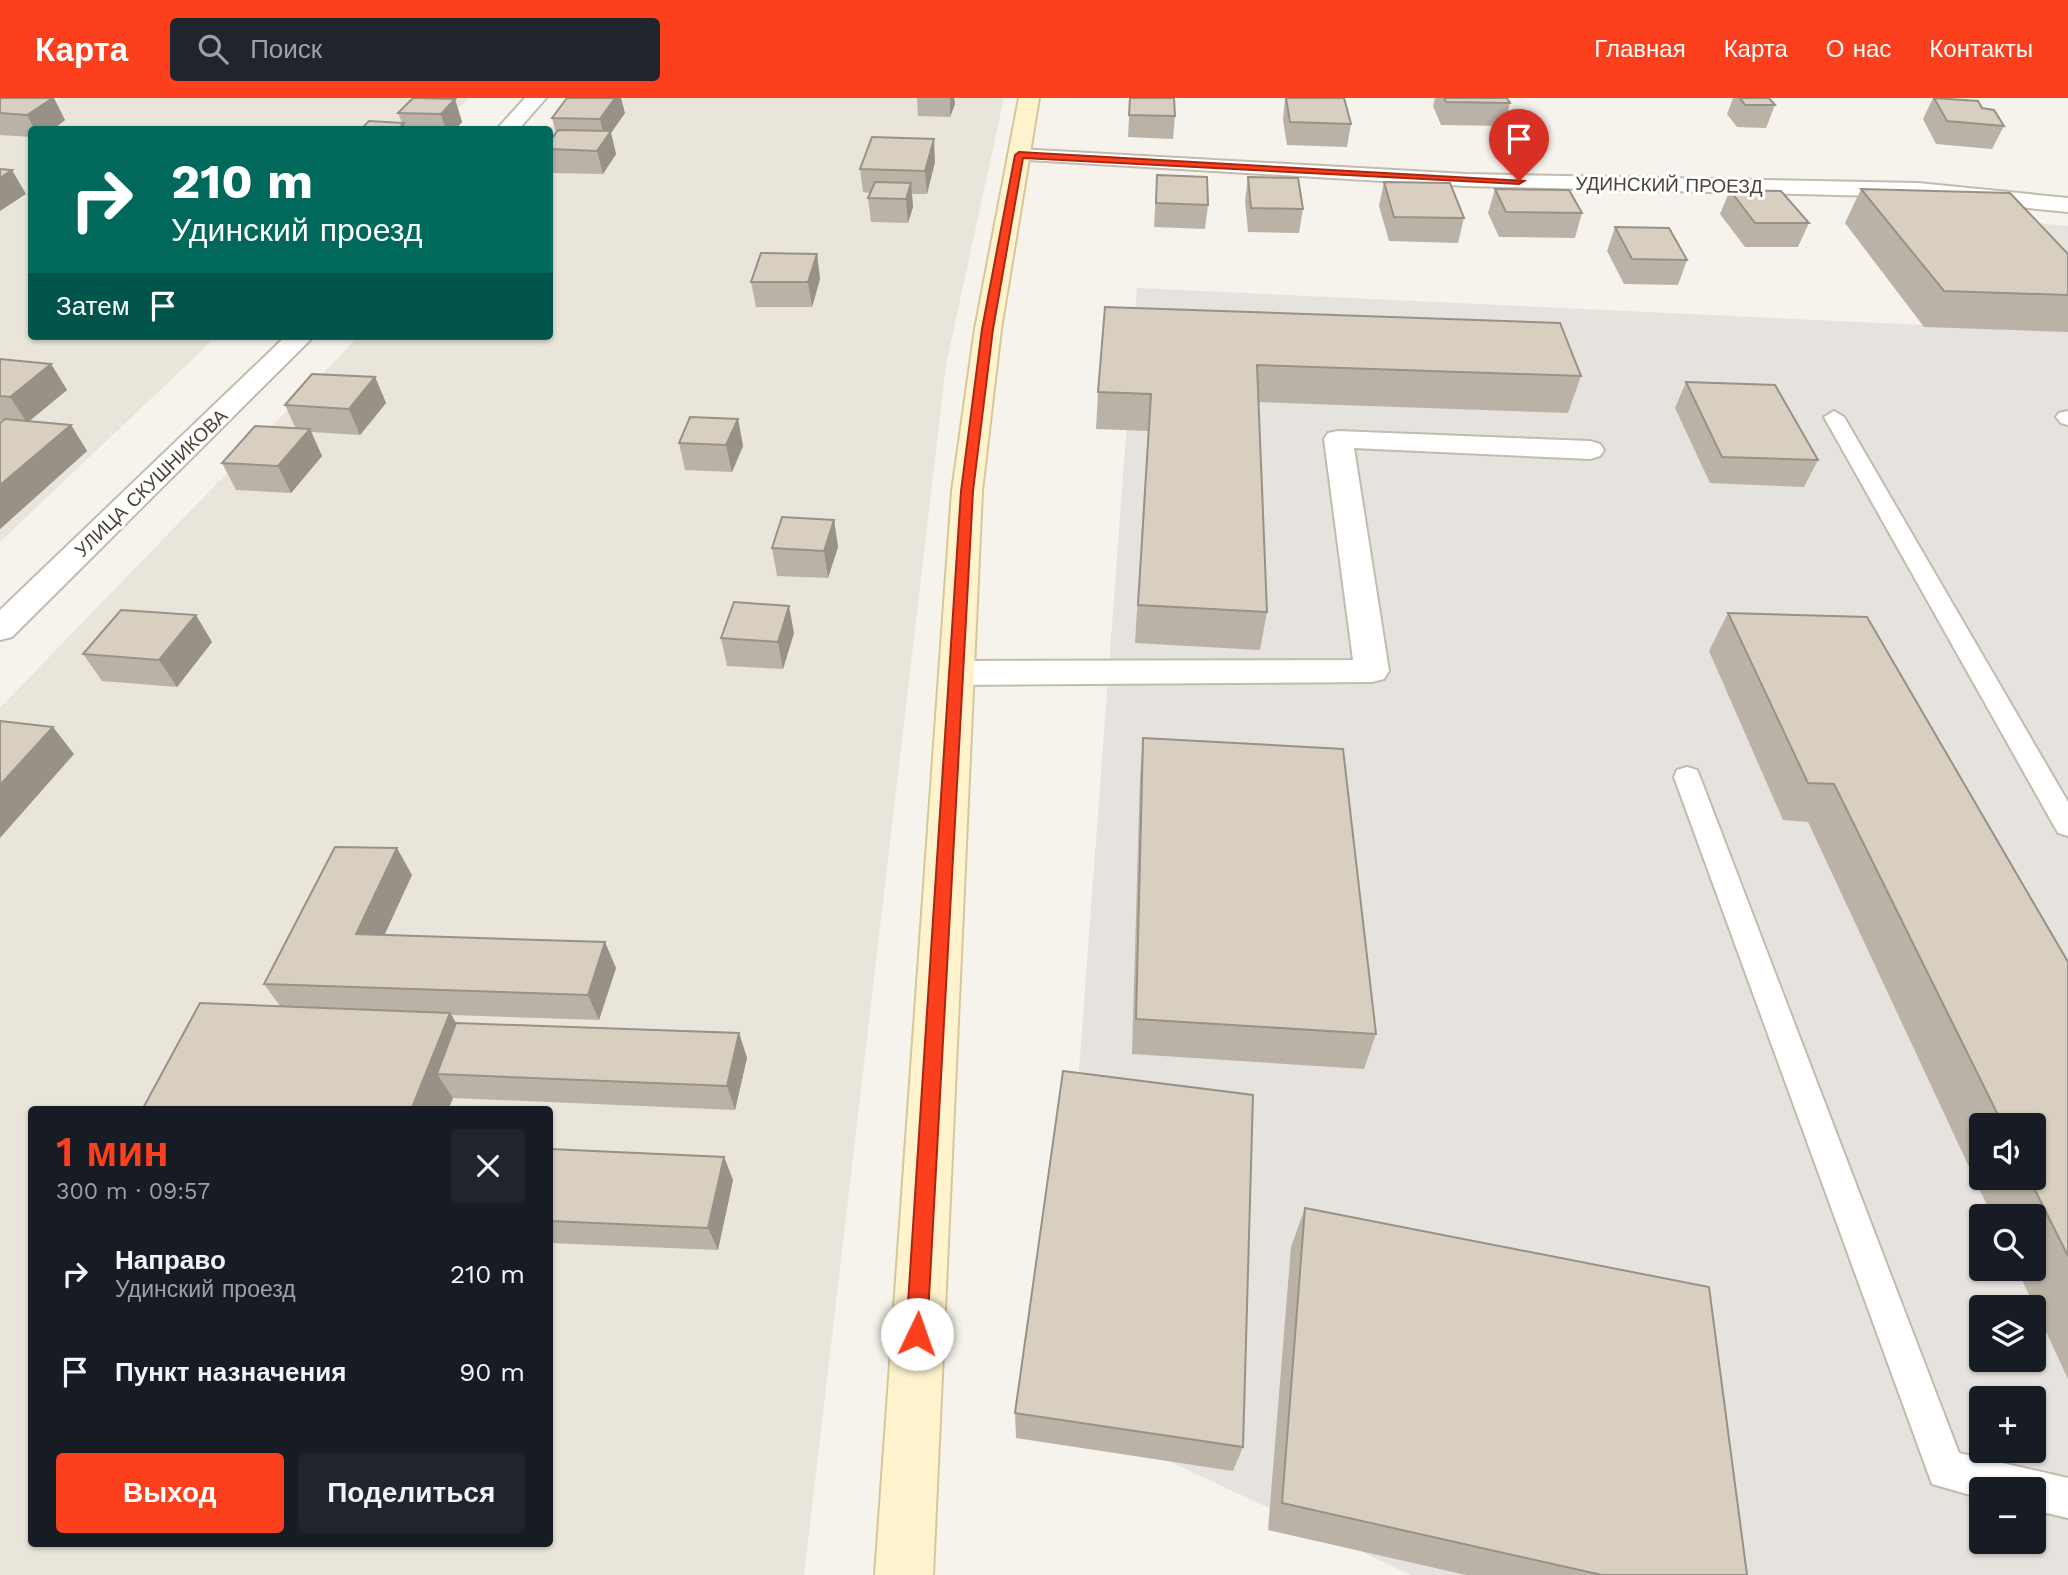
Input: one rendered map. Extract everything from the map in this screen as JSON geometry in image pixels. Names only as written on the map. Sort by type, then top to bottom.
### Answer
[{"type":"street","points":[[510,126],[536,98]]},
{"type":"street","points":[[904,1575],[967,491],[988,329],[1029,98]]},
{"type":"street","name":"УДИНСКИЙ ПРОЕЗД","points":[[1019,155],[1466,180],[1919,190],[2068,205]]},
{"type":"street","name":"УЛИЦА СКУШНИКОВА","points":[[0,629],[297,340]]},
{"type":"street","points":[[957,673],[1372,671],[1338,439],[1590,450]]},
{"type":"lane","points":[[2011,199],[2029,216]]},
{"type":"lane","points":[[1834,417],[2068,827]]},
{"type":"lane","points":[[1687,776],[1946,1470],[1978,1477]]},
{"type":"lane","points":[[2046,1492],[2068,1497]]},
{"type":"shaded area","points":[[62,98],[469,98],[439,126],[28,126],[28,340],[213,340],[0,542],[0,133]]},
{"type":"shaded area","points":[[576,98],[1004,98],[946,365],[804,1575],[0,1575],[0,708],[355,340],[553,340],[552,126]]},
{"type":"shaded area","points":[[1863,208],[2068,226],[2068,1575],[1411,1575],[1054,1407],[1137,288],[1944,326]]},
{"type":"building","points":[[2,98],[53,98],[27,115],[0,113]]},
{"type":"building","points":[[413,98],[455,99],[441,114],[398,113]]},
{"type":"building","points":[[567,98],[615,98],[600,119],[552,118]]},
{"type":"building","points":[[1130,98],[1174,98],[1175,116],[1129,115]]},
{"type":"building","points":[[1286,98],[1344,98],[1351,124],[1290,122]]},
{"type":"building","points":[[1444,98],[1507,98],[1510,103],[1446,102]]},
{"type":"building","points":[[1740,98],[1769,98],[1775,105],[1745,105]]},
{"type":"building","points":[[1934,98],[1978,101],[1982,108],[1994,110],[2004,126],[1947,121]]},
{"type":"building","points":[[369,121],[404,123],[401,126],[364,126]]},
{"type":"building","points":[[558,130],[611,131],[597,151],[553,149],[553,137]]},
{"type":"building","points":[[872,137],[934,139],[925,171],[860,169]]},
{"type":"building","points":[[0,169],[12,170],[0,178]]},
{"type":"building","points":[[1157,175],[1207,177],[1208,205],[1156,203]]},
{"type":"building","points":[[1248,177],[1298,178],[1303,209],[1251,208]]},
{"type":"building","points":[[875,182],[911,183],[906,199],[868,198]]},
{"type":"building","points":[[1384,182],[1450,183],[1464,218],[1394,217]]},
{"type":"building","points":[[1495,189],[1569,190],[1582,213],[1506,212]]},
{"type":"building","points":[[1861,189],[2010,193],[2068,254],[2068,295],[1944,291]]},
{"type":"building","points":[[1730,190],[1781,191],[1809,223],[1755,223]]},
{"type":"building","points":[[1615,227],[1669,228],[1687,260],[1632,259]]},
{"type":"building","points":[[761,253],[817,254],[808,282],[751,282]]},
{"type":"building","points":[[1105,307],[1560,323],[1581,376],[1257,365],[1267,612],[1138,605],[1151,394],[1098,392]]},
{"type":"building","points":[[0,359],[51,364],[10,397],[0,396]]},
{"type":"building","points":[[312,374],[375,377],[349,409],[285,405]]},
{"type":"building","points":[[1686,382],[1775,385],[1818,460],[1722,457]]},
{"type":"building","points":[[690,417],[738,419],[726,445],[679,443]]},
{"type":"building","points":[[5,419],[71,425],[0,485],[0,423]]},
{"type":"building","points":[[255,426],[310,429],[278,466],[222,463]]},
{"type":"building","points":[[782,517],[834,520],[824,551],[772,548]]},
{"type":"building","points":[[734,602],[789,606],[778,642],[721,638]]},
{"type":"building","points":[[121,610],[196,615],[159,660],[83,654]]},
{"type":"building","points":[[1728,613],[1867,617],[2068,962],[2068,1256],[2046,1212],[2046,1204],[2042,1204],[2035,1190],[2046,1190],[2046,1113],[1997,1113],[1834,784],[1808,783]]},
{"type":"building","points":[[0,721],[53,727],[0,785]]},
{"type":"building","points":[[1143,738],[1343,749],[1376,1034],[1136,1019]]},
{"type":"building","points":[[335,847],[397,848],[356,934],[605,942],[588,995],[264,984]]},
{"type":"building","points":[[200,1003],[450,1013],[413,1106],[144,1106]]},
{"type":"building","points":[[456,1023],[739,1033],[727,1086],[437,1074]]},
{"type":"building","points":[[1063,1071],[1253,1095],[1243,1447],[1015,1413]]},
{"type":"building","points":[[553,1149],[724,1157],[708,1228],[553,1221]]},
{"type":"building","points":[[1305,1208],[1709,1287],[1747,1575],[1602,1575],[1282,1503]]},
{"type":"route","points":[[917,1334],[967,491],[988,329],[1019,155],[1164,165],[1519,181]]}]
